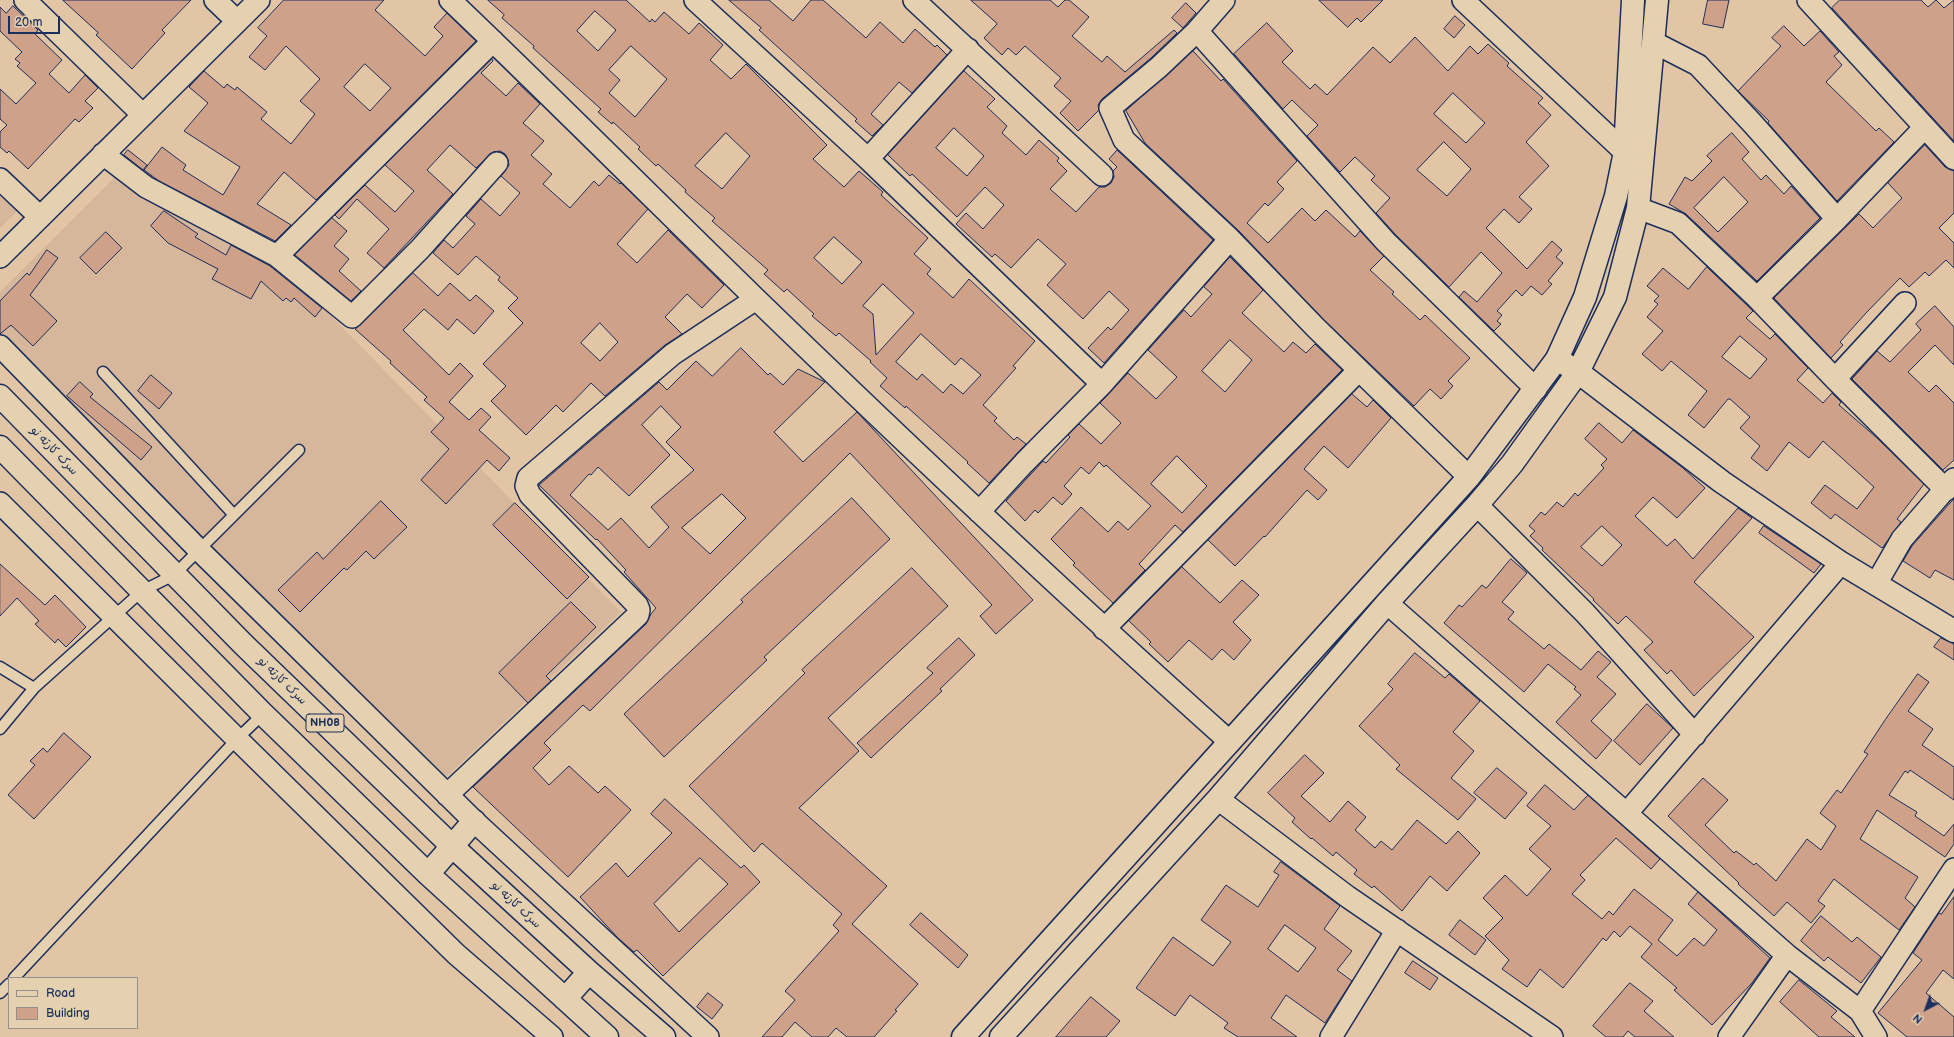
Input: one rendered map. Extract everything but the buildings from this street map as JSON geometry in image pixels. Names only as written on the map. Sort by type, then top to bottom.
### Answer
[{"type":"main road","points":[[964,1037],[1229,741],[1469,477],[1557,359],[1585,297],[1616,196],[1625,152],[1633,0]]},
{"type":"main road","points":[[1001,1037],[1218,799],[1387,602],[1477,505],[1512,464],[1578,372],[1614,297],[1638,208],[1657,0]]},
{"type":"main road","points":[[1557,359],[1578,372],[1722,482],[1841,563],[1954,630]]},
{"type":"main road","name":"سرک کارته نو","points":[[0,396],[174,575],[452,846],[589,972],[664,1037]]},
{"type":"main road","name":"NH08","points":[[0,447],[263,714],[428,874],[607,1037]]},
{"type":"main road","points":[[428,874],[474,821]]},
{"type":"main road","points":[[565,999],[589,972]]},
{"type":"street","points":[[25,0],[143,115]]},
{"type":"street","points":[[215,0],[237,21]]},
{"type":"street","points":[[0,257],[259,0]]},
{"type":"street","points":[[450,0],[756,299],[979,512],[1104,630],[1229,741]]},
{"type":"street","points":[[694,0],[868,159],[1102,384]]},
{"type":"street","points":[[914,0],[1102,175]]},
{"type":"street","points":[[1224,0],[1197,31],[1159,67],[1110,108],[1124,140],[1230,239],[1359,370],[1469,477]]},
{"type":"street","points":[[1462,0],[1625,152]]},
{"type":"street","points":[[1808,0],[1954,159]]},
{"type":"street","points":[[1197,31],[1386,242],[1536,389]]},
{"type":"street","points":[[277,256],[493,41]]},
{"type":"street","points":[[1653,42],[1698,65],[1753,124],[1836,219]]},
{"type":"street","points":[[868,159],[968,49]]},
{"type":"street","points":[[1757,298],[1924,128]]},
{"type":"street","points":[[104,154],[146,187],[277,256],[352,317],[420,249],[497,163]]},
{"type":"street","points":[[0,179],[40,217]]},
{"type":"street","points":[[1638,208],[1678,222],[1757,298],[1835,380],[1950,484],[1902,539],[1876,584]]},
{"type":"street","points":[[979,512],[1024,463],[1102,384],[1230,239]]},
{"type":"street","points":[[447,795],[638,615],[639,610],[637,605],[530,495],[526,486],[528,478],[673,354],[756,299]]},
{"type":"street","points":[[1835,380],[1905,303]]},
{"type":"street","points":[[0,346],[199,550],[447,795],[708,1037]]},
{"type":"street","points":[[1104,630],[1359,370]]},
{"type":"street","points":[[0,503],[112,616],[456,954],[552,1037]]},
{"type":"street","points":[[1477,505],[1585,614],[1695,735]]},
{"type":"street","points":[[1627,813],[1841,563]]},
{"type":"street","points":[[1387,602],[1787,955],[1860,1011],[1876,1037]]},
{"type":"street","points":[[1218,799],[1348,897],[1552,1037]]},
{"type":"street","points":[[1860,1011],[1954,869]]},
{"type":"street","points":[[1331,1037],[1397,930]]},
{"type":"street","points":[[1728,1037],[1787,955]]},
{"type":"lane","points":[[103,372],[234,515]]},
{"type":"lane","points":[[0,729],[34,688],[112,616],[142,591],[174,575],[299,450]]},
{"type":"lane","points":[[0,667],[34,688]]},
{"type":"lane","points":[[15,977],[237,739],[263,714]]},
{"type":"lane","points":[[0,993],[8,985]]},
{"type":"shaded area","points":[[120,172],[282,266],[621,612],[443,780],[0,337],[0,292]]},
{"type":"shaded area","points":[[0,186],[22,207],[0,228]]}]
